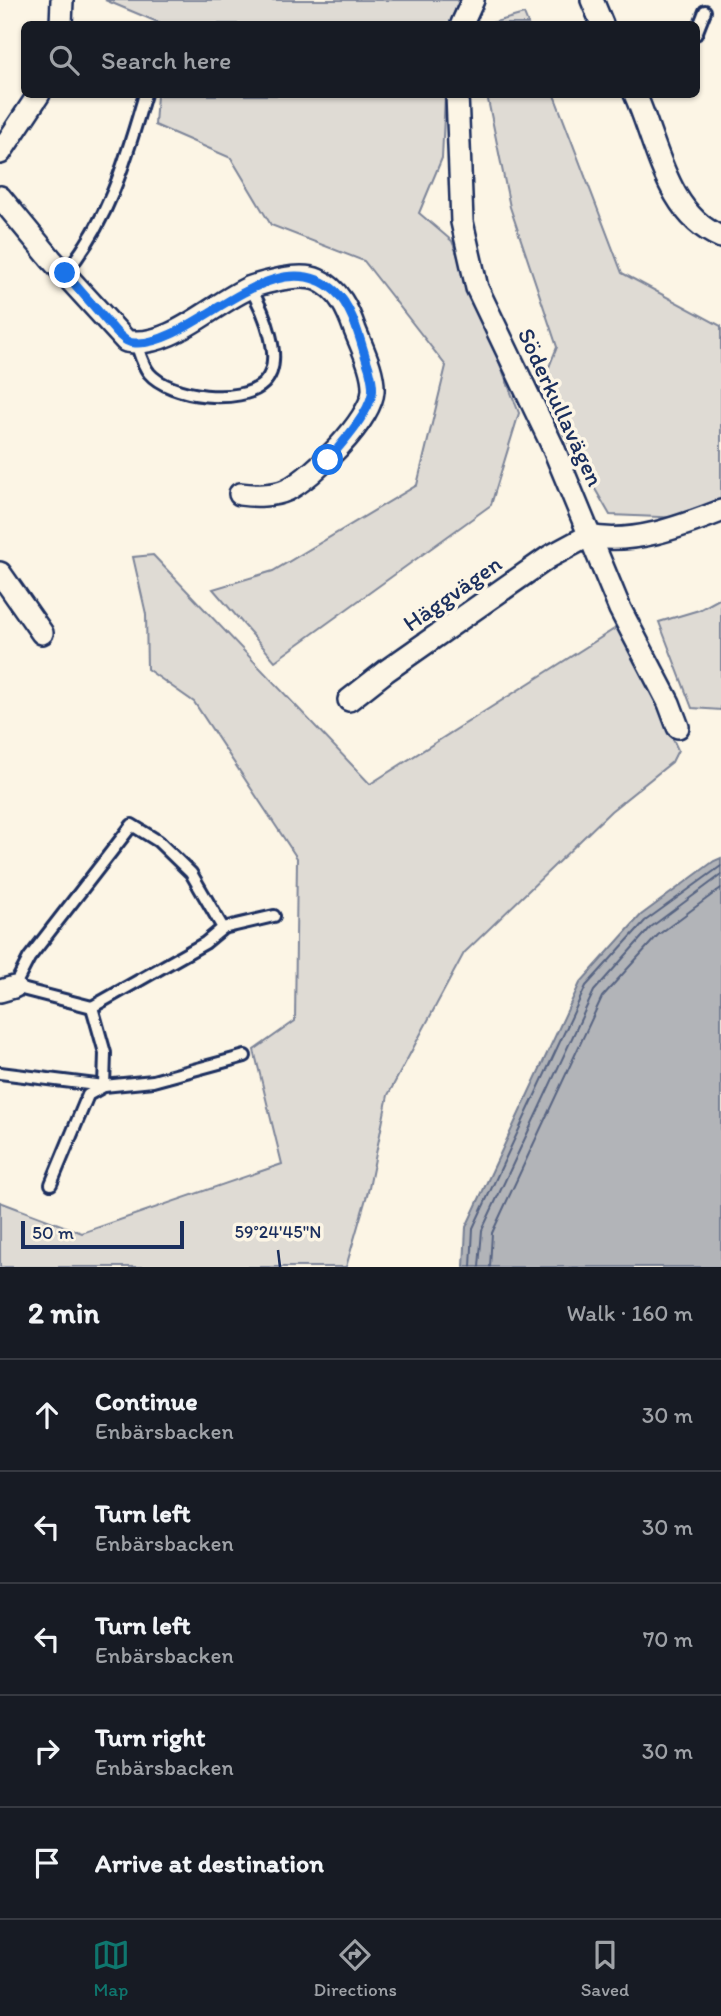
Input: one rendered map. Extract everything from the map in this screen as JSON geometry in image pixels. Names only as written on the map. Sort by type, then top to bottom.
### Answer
[{"type":"street","points":[[61,21],[62,0]]},
{"type":"street","points":[[464,21],[473,0]]},
{"type":"street","points":[[592,0],[600,21]]},
{"type":"street","points":[[0,153],[35,98]]},
{"type":"street","name":"Söderkullavägen","points":[[457,98],[462,222],[477,288],[553,447],[620,609],[669,703],[678,727]]},
{"type":"street","points":[[637,98],[681,206],[704,230],[721,237]]},
{"type":"street","points":[[0,197],[117,333],[126,341],[136,344],[172,333],[250,288],[297,276],[318,280],[336,292],[348,311],[371,376],[373,393],[368,406],[328,460],[286,490],[254,496],[240,494]]},
{"type":"street","points":[[589,536],[609,540],[635,537],[721,511]]},
{"type":"street","name":"Häggvägen","points":[[349,700],[386,671],[550,557],[589,536]]},
{"type":"street","points":[[0,573],[42,633]]},
{"type":"lane","points":[[700,24],[705,11]]},
{"type":"lane","points":[[65,273],[83,253],[111,201],[123,171],[144,98]]},
{"type":"lane","points":[[136,344],[150,375],[165,386],[208,396],[236,394],[254,389],[264,383],[271,371],[272,351],[270,327],[250,288]]},
{"type":"lane","points":[[223,928],[191,873],[158,841],[132,825],[7,989],[92,1007],[205,943],[223,928],[274,916]]},
{"type":"lane","points":[[92,1007],[105,1053],[104,1086]]},
{"type":"lane","points":[[0,1073],[104,1086],[153,1081],[246,1056]]},
{"type":"lane","points":[[51,1184],[88,1095],[104,1086]]},
{"type":"shaded area","points":[[105,0],[459,0],[451,21],[155,21]]},
{"type":"shaded area","points":[[524,14],[527,21],[499,21]]},
{"type":"shaded area","points":[[157,98],[445,98],[442,158],[419,213],[452,241],[519,413],[491,505],[275,661],[213,589],[273,571],[417,485],[446,366],[364,261],[271,225],[231,158],[155,125]]},
{"type":"shaded area","points":[[488,98],[555,98],[622,273],[721,326],[721,500],[684,518],[610,515],[539,392],[557,347],[510,207]]},
{"type":"shaded area","points":[[153,555],[370,784],[621,627],[678,750],[672,762],[611,811],[464,953],[388,1095],[369,1188],[346,1267],[0,1267],[0,1202],[82,1233],[282,1164],[254,1050],[295,1021],[297,858],[194,702],[147,669],[146,614],[133,557]]},
{"type":"shaded area","points":[[721,598],[721,710],[692,708],[659,622],[699,610]]},
{"type":"water","points":[[721,858],[721,1267],[464,1267],[466,1227],[580,983],[641,915]]},
{"type":"route","points":[[65,273],[117,333],[126,341],[136,344],[172,333],[250,288],[274,281],[297,276],[318,280],[336,292],[348,311],[361,345],[371,376],[373,393],[368,406],[328,460]]}]
